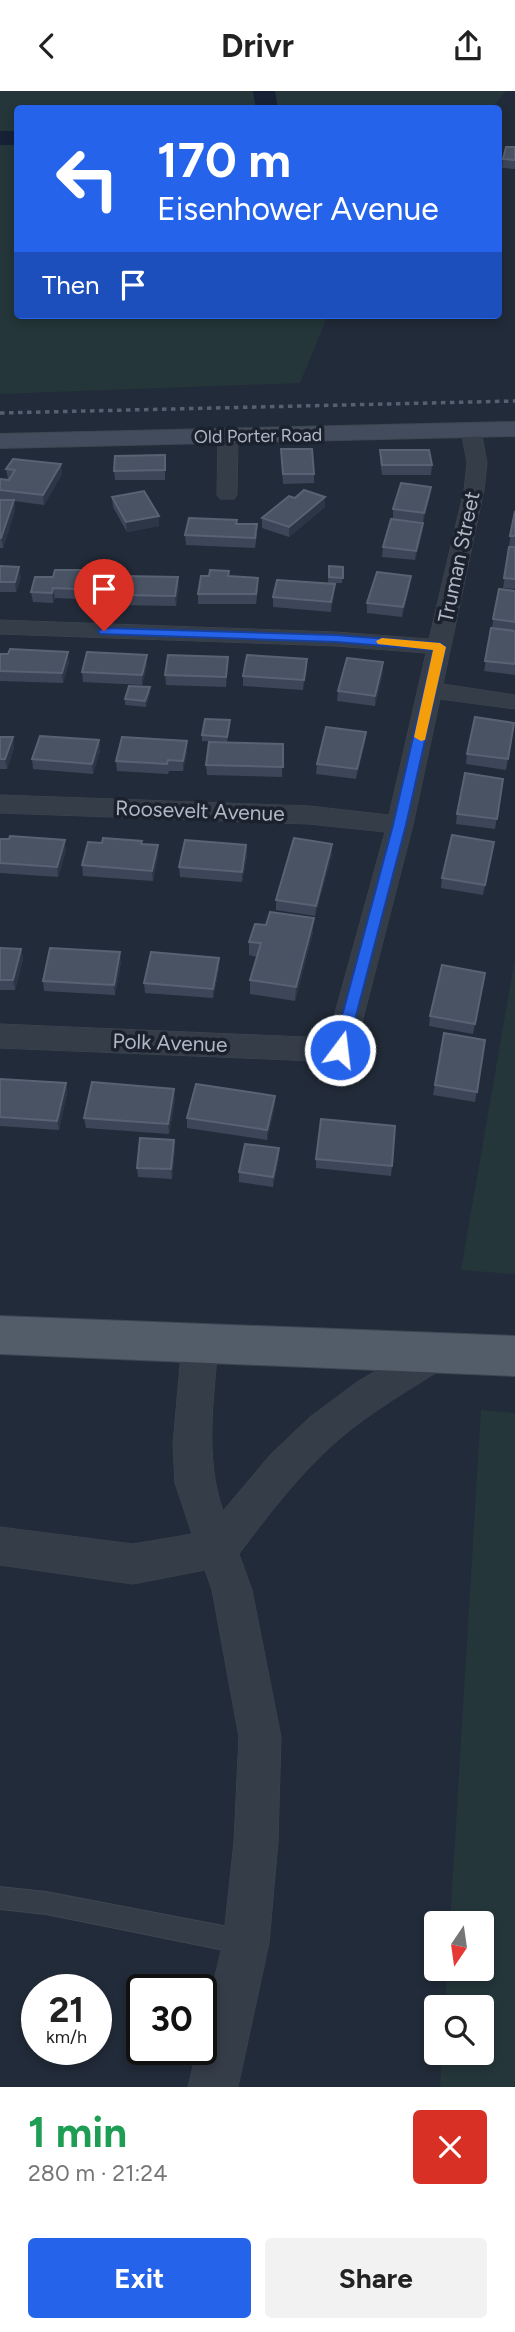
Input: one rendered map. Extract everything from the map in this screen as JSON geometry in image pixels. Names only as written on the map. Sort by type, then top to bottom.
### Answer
[{"type":"main road","points":[[0,1335],[515,1356]]},
{"type":"street","name":"Old Porter Road","points":[[0,441],[515,429]]},
{"type":"street","name":"Truman Street","points":[[340,1050],[400,825],[432,690],[477,476],[471,430]]},
{"type":"street","points":[[227,495],[228,437]]},
{"type":"street","points":[[0,627],[336,639],[440,647]]},
{"type":"street","points":[[432,690],[515,702]]},
{"type":"street","name":"Roosevelt Avenue","points":[[0,804],[309,815],[400,825]]},
{"type":"street","name":"Polk Avenue","points":[[0,1036],[340,1050]]},
{"type":"street","points":[[200,1343],[192,1444],[194,1483],[232,1590],[260,1737],[256,1842],[246,1943],[213,2087]]},
{"type":"street","points":[[0,1546],[133,1564],[219,1548],[263,1492],[310,1441],[367,1397],[437,1353]]},
{"type":"lane","points":[[0,1898],[46,1903],[246,1943]]},
{"type":"shaded area","points":[[0,91],[506,91],[494,105],[14,105],[14,319],[326,319],[300,383],[0,394]]},
{"type":"shaded area","points":[[515,958],[515,1274],[461,1270]]},
{"type":"shaded area","points":[[481,1410],[515,1413],[515,2087],[440,2087],[441,2065],[494,2065],[494,1995],[446,1995],[446,1981],[494,1981],[494,1911],[451,1911]]},
{"type":"building","points":[[506,147],[515,147],[515,160],[503,159]]},
{"type":"building","points":[[281,449],[312,449],[314,474],[283,474]]},
{"type":"building","points":[[380,450],[429,450],[432,465],[382,465]]},
{"type":"building","points":[[165,455],[165,470],[114,471],[115,456]]},
{"type":"building","points":[[13,459],[61,464],[43,495],[0,490],[0,479],[9,480],[15,470],[6,469]]},
{"type":"building","points":[[401,483],[431,487],[424,513],[393,509]]},
{"type":"building","points":[[304,490],[325,497],[289,527],[262,518],[289,496],[295,498]]},
{"type":"building","points":[[144,491],[159,516],[126,522],[112,497]]},
{"type":"building","points":[[0,500],[14,500],[1,538],[0,538]]},
{"type":"building","points":[[515,511],[515,536],[510,536]]},
{"type":"building","points":[[189,518],[237,520],[236,524],[257,524],[255,538],[185,535]]},
{"type":"building","points":[[391,519],[423,523],[416,551],[383,547]]},
{"type":"building","points":[[509,547],[515,547],[515,579],[504,578]]},
{"type":"building","points":[[0,566],[19,567],[15,582],[0,582]]},
{"type":"building","points":[[329,566],[343,567],[343,578],[329,577]]},
{"type":"building","points":[[55,570],[107,570],[102,590],[53,588],[52,593],[31,592],[35,577],[53,577]]},
{"type":"building","points":[[210,570],[229,571],[228,576],[258,578],[256,594],[198,594],[201,576],[209,576]]},
{"type":"building","points":[[377,572],[411,576],[403,607],[367,603]]},
{"type":"building","points":[[124,576],[178,577],[175,596],[121,595]]},
{"type":"building","points":[[277,580],[335,584],[331,602],[273,597]]},
{"type":"building","points":[[499,589],[515,591],[515,622],[493,619]]},
{"type":"building","points":[[491,628],[515,631],[515,664],[485,661]]},
{"type":"building","points":[[10,649],[68,652],[62,673],[0,671],[0,654],[8,654]]},
{"type":"building","points":[[87,652],[147,655],[142,675],[82,672]]},
{"type":"building","points":[[168,655],[228,657],[226,677],[165,675]]},
{"type":"building","points":[[247,655],[307,659],[304,680],[243,676]]},
{"type":"building","points":[[347,658],[383,662],[375,696],[338,691]]},
{"type":"building","points":[[129,686],[150,687],[145,701],[125,699]]},
{"type":"building","points":[[475,717],[514,723],[508,759],[467,754]]},
{"type":"building","points":[[205,719],[230,720],[227,737],[202,735]]},
{"type":"building","points":[[326,727],[366,732],[357,769],[317,764]]},
{"type":"building","points":[[40,736],[99,740],[92,764],[32,759]]},
{"type":"building","points":[[0,737],[13,737],[5,759],[0,759]]},
{"type":"building","points":[[122,737],[187,741],[183,761],[168,760],[167,764],[116,761]]},
{"type":"building","points":[[209,742],[283,744],[283,767],[206,765]]},
{"type":"building","points":[[465,773],[503,779],[497,819],[457,814]]},
{"type":"building","points":[[452,835],[494,842],[485,885],[442,878]]},
{"type":"building","points":[[10,836],[65,840],[57,867],[0,863],[0,839],[9,839]]},
{"type":"building","points":[[103,838],[158,845],[152,871],[82,865],[88,842],[102,843]]},
{"type":"building","points":[[294,838],[332,844],[316,906],[276,900]]},
{"type":"building","points":[[185,840],[246,845],[242,872],[179,867]]},
{"type":"building","points":[[270,912],[314,918],[296,987],[250,980],[261,943],[249,942],[255,924],[266,925]]},
{"type":"building","points":[[0,948],[21,949],[13,980],[0,980]]},
{"type":"building","points":[[50,948],[120,952],[114,985],[43,981]]},
{"type":"building","points":[[151,952],[219,958],[213,989],[144,983]]},
{"type":"building","points":[[442,965],[485,973],[475,1024],[430,1016]]},
{"type":"building","points":[[444,1033],[485,1040],[477,1092],[435,1085]]},
{"type":"building","points":[[0,1079],[66,1083],[57,1121],[0,1117]]},
{"type":"building","points":[[92,1082],[174,1089],[168,1124],[84,1118]]},
{"type":"building","points":[[196,1084],[275,1096],[267,1130],[187,1118]]},
{"type":"building","points":[[321,1119],[395,1126],[392,1166],[316,1159]]},
{"type":"building","points":[[140,1138],[174,1140],[171,1169],[137,1168]]},
{"type":"building","points":[[245,1144],[279,1148],[273,1177],[239,1172]]},
{"type":"waterway","points":[[264,91],[266,105]]},
{"type":"waterway","points":[[0,138],[14,138]]},
{"type":"railway","points":[[0,413],[515,401]]},
{"type":"slow traffic","points":[[382,641],[440,647],[421,737]]},
{"type":"route","points":[[104,631],[378,641],[440,647],[400,825],[340,1050]]}]
